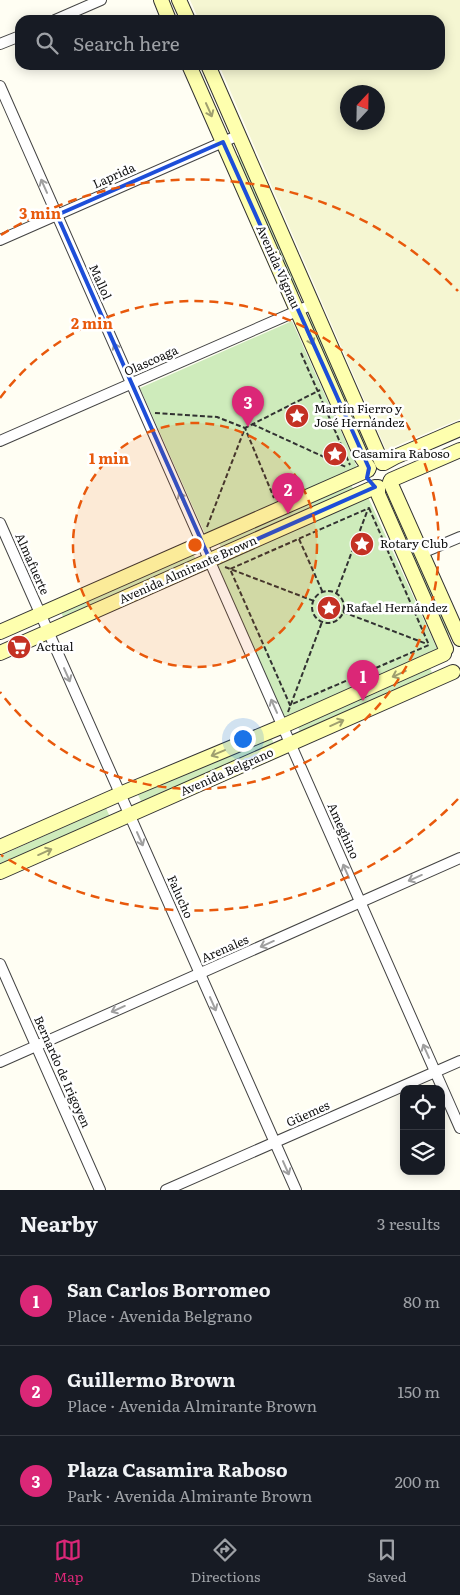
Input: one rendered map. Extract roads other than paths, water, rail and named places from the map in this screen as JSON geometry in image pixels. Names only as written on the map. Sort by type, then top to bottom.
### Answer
[{"type":"main road","points":[[161,0],[168,15]]},
{"type":"main road","points":[[179,0],[186,15]]},
{"type":"main road","name":"Avenida Vignau","points":[[191,70],[298,311],[324,388],[362,458],[376,466]]},
{"type":"main road","name":"Avenida Vignau","points":[[210,70],[313,304],[376,466]]},
{"type":"main road","name":"Avenida Almirante Brown","points":[[0,632],[460,429]]},
{"type":"main road","name":"Avenida Almirante Brown","points":[[0,653],[460,450]]},
{"type":"main road","points":[[382,485],[372,485],[367,478],[376,466],[391,470],[378,494],[445,651],[444,663],[446,667],[458,674]]},
{"type":"main road","points":[[382,485],[422,553],[460,639]]},
{"type":"main road","name":"Avenida Belgrano","points":[[0,847],[282,726],[445,651],[453,644],[460,643]]},
{"type":"main road","name":"Avenida Belgrano","points":[[0,872],[290,744],[458,674]]},
{"type":"street","points":[[66,15],[101,0]]},
{"type":"street","points":[[0,44],[15,38]]},
{"type":"street","name":"Mallol","points":[[0,86],[202,544]]},
{"type":"street","name":"Laprida","points":[[0,240],[239,135]]},
{"type":"street","name":"Olascoaga","points":[[0,441],[313,304]]},
{"type":"street","name":"Almafuerte","points":[[0,523],[40,614]]},
{"type":"street","points":[[422,553],[460,537]]},
{"type":"street","name":"Ameghino","points":[[202,544],[460,1128]]},
{"type":"street","name":"Falucho","points":[[40,614],[296,1190]]},
{"type":"street","name":"Arenales","points":[[0,1062],[460,858]]},
{"type":"street","name":"Bernardo de Irigoyen","points":[[0,964],[100,1190]]},
{"type":"street","name":"Güemes","points":[[166,1190],[460,1061]]},
{"type":"place","name":"Martín Fierro y José Hernández","points":[[297,416]]},
{"type":"place","name":"Plaza Casamira Raboso","points":[[248,427]]},
{"type":"place","name":"Casamira Raboso","points":[[335,454]]},
{"type":"place","name":"Guillermo Brown","points":[[288,514]]},
{"type":"place","name":"Rotary Club","points":[[362,544]]},
{"type":"place","name":"Rafael Hernández","points":[[329,608]]},
{"type":"place","name":"Actual","points":[[19,647]]},
{"type":"place","name":"San Carlos Borromeo","points":[[363,701]]}]
